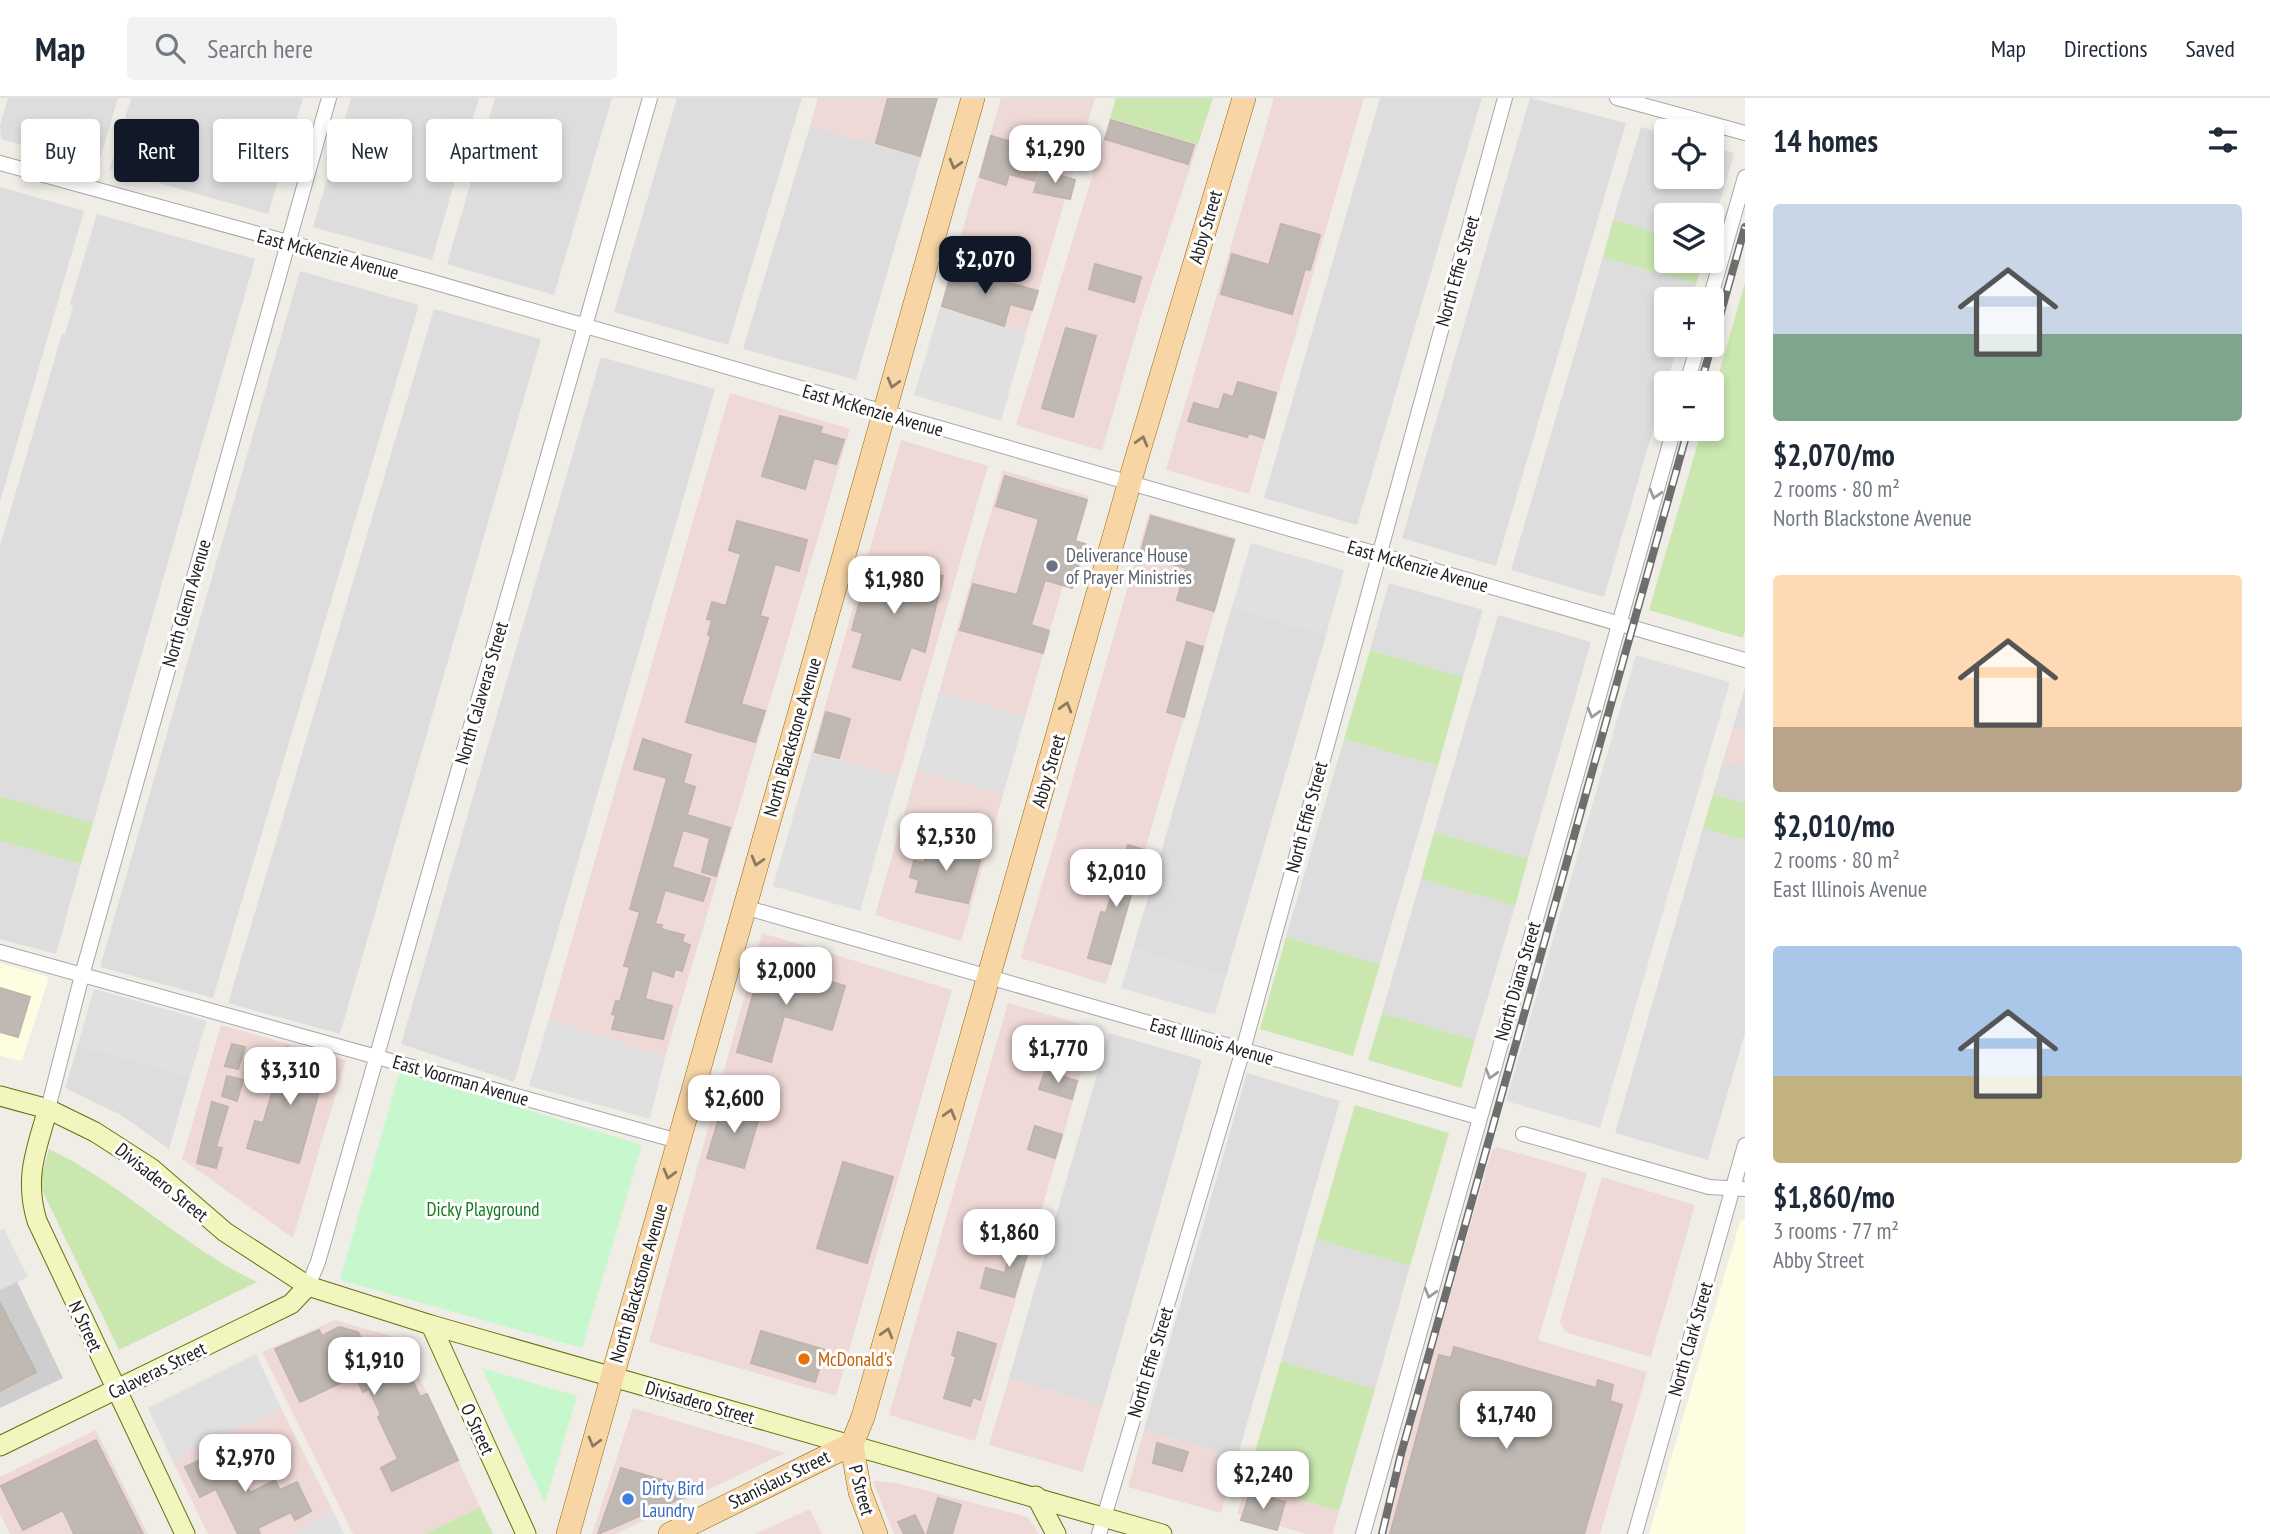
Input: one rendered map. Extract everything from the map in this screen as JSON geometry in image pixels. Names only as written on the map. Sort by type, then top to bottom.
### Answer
[{"type":"main road","name":"North Blackstone Avenue","points":[[568,1534],[973,98]]},
{"type":"main road","name":"Abby Street","points":[[852,1444],[863,1417],[1130,484],[1244,98]]},
{"type":"main road","name":"Stanislaus Street","points":[[670,1534],[852,1444]]},
{"type":"main road","name":"P Street","points":[[852,1444],[860,1492],[876,1534]]},
{"type":"street","name":"North Glenn Avenue","points":[[48,1109],[82,975],[329,98]]},
{"type":"street","name":"North Calaveras Street","points":[[308,1286],[318,1262],[650,98]]},
{"type":"street","name":"North Effie Street","points":[[1101,1526],[1243,1050],[1505,98]]},
{"type":"street","points":[[1617,98],[1745,134]]},
{"type":"street","name":"East McKenzie Avenue","points":[[0,163],[586,326],[1745,660]]},
{"type":"street","points":[[1713,287],[1745,177]]},
{"type":"street","name":"North Diana Street","points":[[1363,1534],[1478,1117],[1671,441]]},
{"type":"street","name":"East Illinois Avenue","points":[[744,907],[1478,1117]]},
{"type":"street","name":"East Voorman Avenue","points":[[0,952],[678,1141]]},
{"type":"street","name":"Divisadero Street","points":[[0,1096],[48,1109],[95,1132],[127,1152],[225,1233],[308,1286],[431,1325],[1036,1496],[1101,1526],[1162,1534]]},
{"type":"street","name":"N Street","points":[[48,1109],[30,1177],[32,1203],[116,1391],[185,1534]]},
{"type":"street","points":[[1523,1134],[1709,1187],[1739,1188]]},
{"type":"street","name":"North Clark Street","points":[[1635,1534],[1739,1188],[1745,1145]]},
{"type":"street","name":"Calaveras Street","points":[[0,1446],[291,1304],[308,1286]]},
{"type":"street","name":"O Street","points":[[431,1325],[526,1534]]},
{"type":"street","points":[[1036,1496],[1056,1534]]},
{"type":"shaded area","points":[[8,98],[118,98],[100,159],[100,119],[21,119],[21,145],[1,139],[0,125]]},
{"type":"shaded area","points":[[131,98],[303,98],[297,119],[213,119],[213,182],[278,182],[268,214],[156,182],[199,182],[199,119],[125,119]]},
{"type":"shaded area","points":[[351,98],[479,98],[473,119],[426,119],[426,182],[455,182],[432,260],[313,227],[327,179],[327,182],[412,182],[412,119],[345,119]]},
{"type":"shaded area","points":[[495,98],[612,98],[554,295],[447,264],[471,182],[562,182],[562,119],[489,119]]},
{"type":"shaded area","points":[[677,98],[802,98],[728,345],[614,312]]},
{"type":"shaded area","points":[[818,98],[938,98],[921,157],[810,126]]},
{"type":"shaded area","points":[[1001,98],[1095,98],[1026,333],[940,308]]},
{"type":"shaded area","points":[[1274,98],[1364,98],[1249,494],[1166,470]]},
{"type":"shaded area","points":[[1380,98],[1482,98],[1357,525],[1264,498]]},
{"type":"shaded area","points":[[1530,98],[1626,123],[1496,566],[1402,538]]},
{"type":"shaded area","points":[[1110,118],[1198,144],[1140,319],[1102,451],[1016,425]]},
{"type":"shaded area","points":[[810,126],[921,157],[856,380],[743,349]]},
{"type":"shaded area","points":[[1641,127],[1654,131],[1654,189],[1724,189],[1720,203],[1654,203],[1654,232],[1613,220]]},
{"type":"shaded area","points":[[1724,150],[1734,153],[1724,188]]},
{"type":"shaded area","points":[[0,187],[84,211],[0,502]]},
{"type":"shaded area","points":[[97,214],[255,259],[93,823],[0,796],[0,546],[62,334],[65,334],[73,306],[70,304]]},
{"type":"shaded area","points":[[1603,257],[1696,284],[1695,287],[1654,287],[1654,357],[1674,357],[1670,371],[1654,371],[1654,427],[1604,597],[1511,570]]},
{"type":"shaded area","points":[[300,271],[419,305],[213,998],[100,967]]},
{"type":"shaded area","points":[[940,308],[1026,333],[1001,421],[914,395]]},
{"type":"shaded area","points":[[434,309],[541,339],[340,1034],[228,1003]]},
{"type":"shaded area","points":[[601,357],[715,389],[514,1082],[401,1044]]},
{"type":"shaded area","points":[[730,393],[850,429],[665,1057],[549,1019]]},
{"type":"shaded area","points":[[901,440],[988,466],[898,777],[812,752]]},
{"type":"shaded area","points":[[1003,470],[1089,496],[1025,717],[939,692]]},
{"type":"shaded area","points":[[1149,513],[1236,538],[1106,984],[1021,958]]},
{"type":"shaded area","points":[[1251,543],[1344,570],[1326,635],[1232,607]]},
{"type":"shaded area","points":[[1389,583],[1483,610],[1463,677],[1370,650]]},
{"type":"shaded area","points":[[1232,607],[1326,635],[1226,976],[1133,949]]},
{"type":"shaded area","points":[[1498,615],[1591,642],[1528,859],[1434,832]]},
{"type":"shaded area","points":[[1636,655],[1730,682],[1600,1128],[1506,1101]]},
{"type":"shaded area","points":[[1745,687],[1745,731],[1733,727]]},
{"type":"shaded area","points":[[939,692],[1025,717],[1003,795],[917,770]]},
{"type":"shaded area","points":[[1733,727],[1745,731],[1745,767],[1723,761]]},
{"type":"shaded area","points":[[1344,739],[1438,766],[1380,964],[1286,937]]},
{"type":"shaded area","points":[[812,752],[898,777],[860,911],[773,886]]},
{"type":"shaded area","points":[[1723,761],[1745,767],[1745,803],[1713,794]]},
{"type":"shaded area","points":[[917,770],[1003,795],[961,941],[875,915]]},
{"type":"shaded area","points":[[1703,828],[1745,840],[1745,1033],[1708,1160],[1615,1133]]},
{"type":"shaded area","points":[[0,841],[81,864],[56,954],[0,939]]},
{"type":"shaded area","points":[[1421,879],[1515,906],[1475,1040],[1382,1013]]},
{"type":"shaded area","points":[[762,933],[952,990],[836,1396],[649,1342]]},
{"type":"shaded area","points":[[1133,949],[1226,976],[1215,1015],[1121,988]]},
{"type":"shaded area","points":[[0,963],[49,977],[22,1061],[0,1056]]},
{"type":"shaded area","points":[[94,989],[207,1021],[190,1076],[78,1045]]},
{"type":"shaded area","points":[[1008,1003],[1094,1028],[975,1441],[889,1415]]},
{"type":"shaded area","points":[[549,1019],[665,1057],[650,1119],[529,1086]]},
{"type":"shaded area","points":[[221,1025],[346,1060],[293,1238],[182,1159]]},
{"type":"shaded area","points":[[1109,1033],[1202,1060],[1102,1406],[1009,1378]]},
{"type":"shaded area","points":[[78,1045],[190,1076],[169,1149],[121,1115],[65,1088]]},
{"type":"shaded area","points":[[1247,1073],[1340,1101],[1237,1458],[1144,1430]]},
{"type":"shaded area","points":[[1498,1147],[1587,1173],[1538,1340],[1647,1372],[1600,1534],[1385,1534],[1385,1520],[1492,1150]]},
{"type":"shaded area","points":[[1602,1177],[1695,1205],[1651,1357],[1565,1332],[1560,1322]]},
{"type":"shaded area","points":[[1745,1219],[1745,1534],[1649,1534],[1740,1222]]},
{"type":"shaded area","points":[[4,1229],[28,1277],[0,1290],[0,1231]]},
{"type":"shaded area","points":[[1316,1239],[1410,1266],[1375,1389],[1281,1361]]},
{"type":"shaded area","points":[[0,1246],[63,1378],[0,1408]]},
{"type":"shaded area","points":[[335,1320],[401,1339],[480,1507],[425,1534],[353,1534],[262,1352]]},
{"type":"shaded area","points":[[256,1354],[281,1408],[172,1460],[148,1408]]},
{"type":"shaded area","points":[[1009,1378],[1102,1406],[1083,1472],[989,1445]]},
{"type":"shaded area","points":[[281,1408],[333,1511],[291,1534],[208,1534],[172,1460]]},
{"type":"shaded area","points":[[633,1408],[785,1453],[615,1534],[592,1534]]},
{"type":"shaded area","points":[[96,1430],[148,1534],[10,1534],[0,1514],[0,1477]]},
{"type":"shaded area","points":[[1144,1430],[1237,1458],[1221,1513],[1128,1487]]},
{"type":"shaded area","points":[[873,1481],[897,1483],[1028,1517],[1039,1534],[894,1534]]},
{"type":"shaded area","points":[[1246,1484],[1339,1511],[1333,1534],[1306,1534],[1237,1514]]},
{"type":"shaded area","points":[[810,1509],[822,1534],[755,1534]]},
{"type":"shaded area","points":[[333,1511],[344,1534],[291,1534]]},
{"type":"green space","points":[[1116,98],[1213,98],[1198,144],[1110,118]]},
{"type":"green space","points":[[1613,220],[1654,232],[1654,272],[1603,257]]},
{"type":"green space","points":[[1658,273],[1699,273],[1696,284]]},
{"type":"green space","points":[[1745,283],[1743,638],[1649,610],[1698,441],[1724,441],[1724,371],[1720,371]]},
{"type":"green space","points":[[1370,650],[1463,677],[1438,766],[1344,739]]},
{"type":"green space","points":[[1713,794],[1745,803],[1745,840],[1703,828]]},
{"type":"green space","points":[[0,796],[93,823],[81,864],[0,841]]},
{"type":"green space","points":[[1434,832],[1528,859],[1515,906],[1421,879]]},
{"type":"green space","points":[[1286,937],[1380,964],[1353,1056],[1260,1029]]},
{"type":"green space","points":[[1382,1013],[1475,1040],[1461,1088],[1368,1060]]},
{"type":"green space","name":"Dicky Playground","points":[[400,1071],[642,1145],[582,1348],[340,1280]]},
{"type":"green space","points":[[1355,1105],[1449,1133],[1410,1266],[1316,1239]]},
{"type":"green space","points":[[49,1149],[103,1180],[203,1251],[257,1282],[119,1350],[39,1184]]},
{"type":"green space","points":[[1281,1361],[1375,1389],[1339,1511],[1246,1484]]},
{"type":"green space","points":[[482,1368],[577,1396],[545,1503]]},
{"type":"green space","points":[[480,1507],[493,1534],[425,1534]]},
{"type":"building","points":[[888,98],[937,98],[920,156],[876,143]]},
{"type":"building","points":[[1111,120],[1194,145],[1188,164],[1105,139]]},
{"type":"building","points":[[991,136],[1043,151],[1035,181],[1009,174],[1006,185],[980,177]]},
{"type":"building","points":[[1041,170],[1075,180],[1070,199],[1034,192]]},
{"type":"building","points":[[1281,224],[1320,235],[1310,270],[1305,269],[1292,314],[1221,294],[1232,254],[1269,265]]},
{"type":"building","points":[[1095,264],[1141,277],[1134,302],[1089,289]]},
{"type":"building","points":[[953,267],[1038,291],[1032,310],[1010,304],[1004,326],[942,306]]},
{"type":"building","points":[[1066,328],[1096,336],[1073,417],[1042,408]]},
{"type":"building","points":[[1238,382],[1276,393],[1264,438],[1249,433],[1247,437],[1188,421],[1194,403],[1219,410],[1224,394],[1233,397]]},
{"type":"building","points":[[780,416],[822,427],[820,433],[844,440],[836,464],[814,458],[805,489],[762,476]]},
{"type":"building","points":[[1005,476],[1087,500],[1075,541],[1085,544],[1072,588],[1045,580],[1031,625],[1049,631],[1043,653],[960,630],[973,584],[1017,595],[1039,519],[996,506]]},
{"type":"building","points":[[1151,516],[1234,540],[1214,611],[1177,600],[1186,568],[1140,555]]},
{"type":"building","points":[[737,521],[807,540],[799,571],[775,564],[760,616],[768,618],[741,704],[765,711],[755,742],[686,722],[711,636],[708,635],[712,620],[707,619],[712,602],[726,606],[741,554],[729,550]]},
{"type":"building","points":[[872,557],[943,576],[925,652],[911,647],[900,680],[853,667],[863,633],[852,630]]},
{"type":"building","points":[[1187,642],[1203,647],[1184,717],[1167,712]]},
{"type":"building","points":[[826,712],[850,719],[839,758],[815,752]]},
{"type":"building","points":[[643,739],[691,755],[683,783],[695,787],[687,815],[730,828],[716,876],[702,872],[710,838],[683,830],[672,867],[710,879],[703,901],[665,890],[655,924],[662,925],[661,929],[684,935],[682,942],[690,945],[682,971],[675,969],[673,977],[652,970],[645,999],[672,1006],[663,1039],[612,1029],[616,1015],[612,1014],[616,1001],[620,1002],[630,967],[624,966],[640,912],[630,909],[667,778],[634,769]]},
{"type":"building","points":[[930,842],[981,857],[968,903],[916,892],[919,880],[910,877],[914,861],[924,863]]},
{"type":"building","points":[[1128,845],[1144,850],[1111,964],[1088,958],[1101,912],[1106,913]]},
{"type":"building","points":[[762,962],[845,986],[832,1030],[784,1016],[771,1062],[737,1052]]},
{"type":"building","points":[[0,988],[30,997],[18,1037],[0,1032]]},
{"type":"building","points":[[232,1044],[245,1047],[238,1069],[225,1066]]},
{"type":"building","points":[[286,1047],[328,1059],[299,1163],[247,1148],[255,1121],[263,1123]]},
{"type":"building","points":[[1045,1071],[1077,1081],[1072,1099],[1039,1089]]},
{"type":"building","points":[[227,1076],[243,1080],[237,1101],[222,1096]]},
{"type":"building","points":[[724,1101],[761,1111],[744,1168],[707,1158]]},
{"type":"building","points":[[212,1102],[228,1107],[216,1147],[222,1148],[216,1168],[197,1163]]},
{"type":"building","points":[[1035,1126],[1062,1135],[1055,1158],[1028,1149]]},
{"type":"building","points":[[843,1162],[893,1177],[867,1263],[817,1248]]},
{"type":"building","points":[[1015,1233],[1032,1238],[1014,1297],[981,1288],[986,1268],[1005,1273]]},
{"type":"building","points":[[0,1303],[36,1372],[0,1391]]},
{"type":"building","points":[[339,1327],[358,1332],[373,1360],[401,1348],[413,1368],[408,1371],[420,1397],[427,1394],[458,1460],[392,1491],[381,1468],[398,1459],[378,1417],[381,1415],[369,1389],[363,1392],[355,1376],[300,1402],[275,1349],[319,1330],[322,1336]]},
{"type":"building","points":[[761,1331],[825,1350],[815,1382],[751,1363]]},
{"type":"building","points":[[958,1332],[996,1344],[980,1400],[973,1397],[970,1406],[944,1398],[956,1357],[952,1355]]},
{"type":"building","points":[[1454,1347],[1596,1388],[1598,1380],[1613,1385],[1610,1401],[1622,1405],[1584,1534],[1390,1534],[1439,1355],[1451,1358]]},
{"type":"building","points":[[96,1440],[143,1534],[74,1534],[63,1510],[23,1530],[1,1486]]},
{"type":"building","points":[[1157,1443],[1188,1452],[1182,1471],[1153,1463]]},
{"type":"building","points":[[228,1447],[250,1493],[275,1480],[280,1490],[297,1482],[311,1511],[295,1520],[291,1512],[258,1528],[260,1534],[238,1534],[216,1489],[200,1497],[185,1467]]},
{"type":"building","points":[[621,1468],[686,1487],[684,1497],[598,1534]]},
{"type":"building","points":[[1250,1492],[1285,1502],[1277,1530],[1241,1520]]},
{"type":"building","points":[[938,1498],[961,1505],[952,1534],[927,1534]]},
{"type":"building","points":[[915,1515],[924,1534],[904,1534],[898,1522]]},
{"type":"railway","points":[[1704,371],[1745,227]]},
{"type":"railway","points":[[1382,1534],[1401,1454],[1685,441]]},
{"type":"place","name":"Deliverance House of Prayer Ministries","points":[[1052,566]]},
{"type":"place","name":"McDonald's","points":[[804,1359]]},
{"type":"place","name":"Dirty Bird Laundry","points":[[628,1499]]}]
